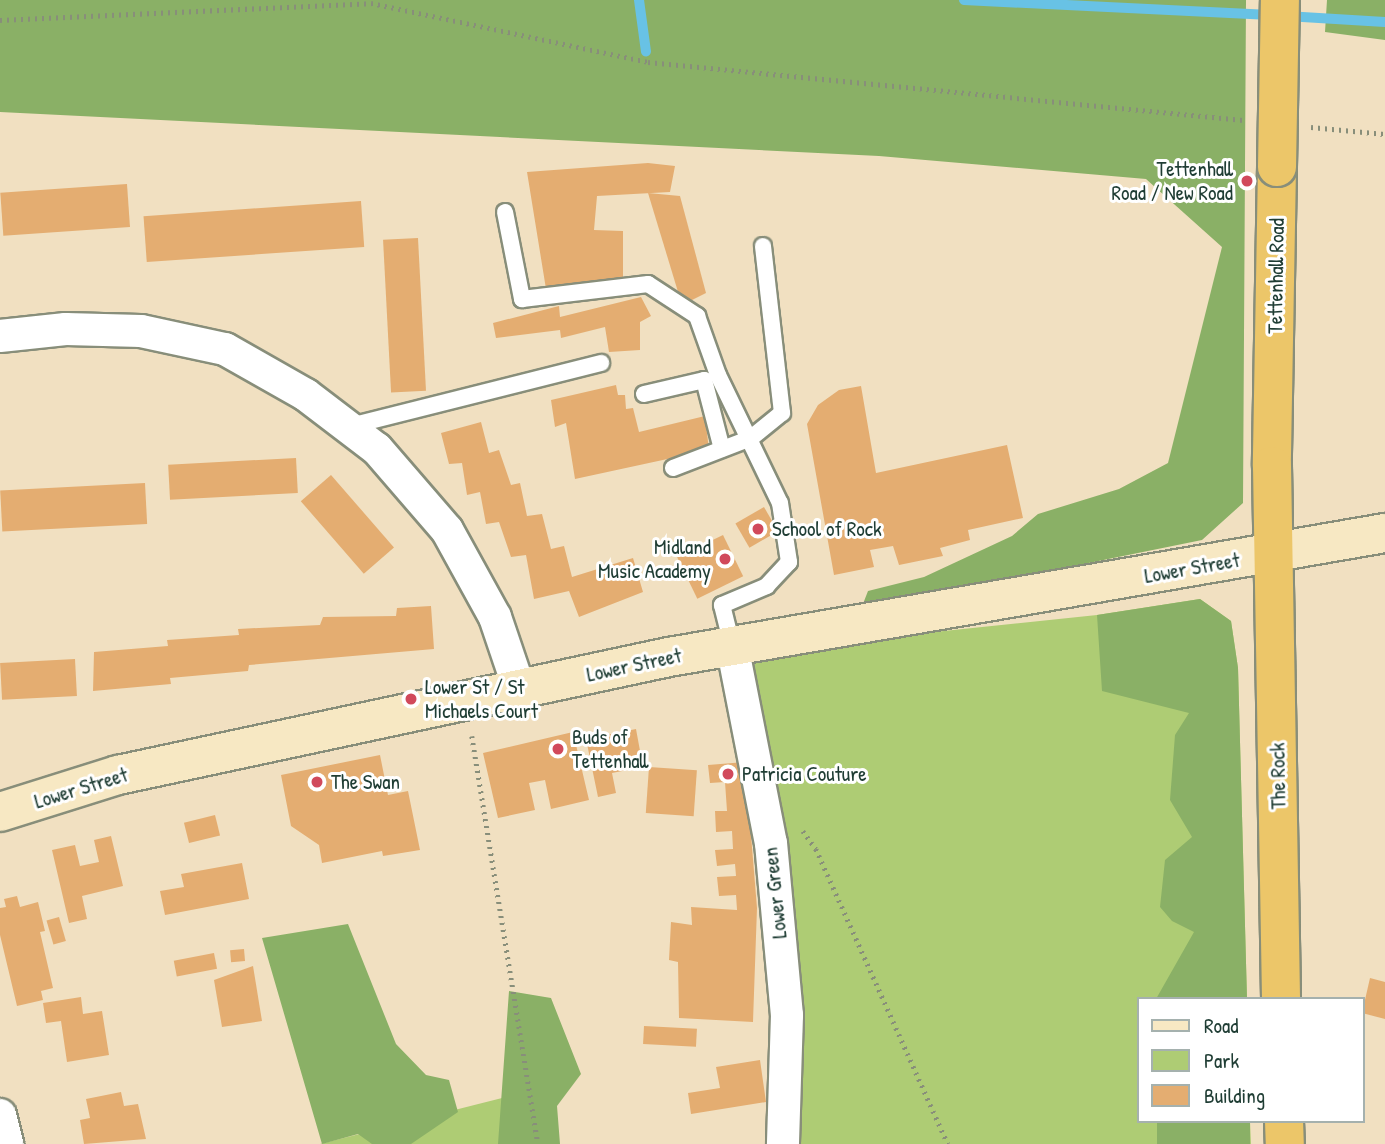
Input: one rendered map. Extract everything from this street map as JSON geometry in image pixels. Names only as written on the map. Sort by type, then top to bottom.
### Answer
[{"type":"highway","name":"Tettenhall Road","points":[[1275,552],[1280,0]]},
{"type":"highway","name":"The Rock","points":[[1275,552],[1282,997]]},
{"type":"highway","points":[[1284,1123],[1285,1144]]},
{"type":"street","points":[[0,336],[66,329],[141,331],[225,349],[306,394],[350,426],[408,482],[447,530],[495,617],[520,691]]},
{"type":"street","name":"Lower Street","points":[[0,812],[118,775],[466,704],[732,645],[1385,533]]},
{"type":"street","name":"Lower Green","points":[[732,645],[771,843],[787,1015],[783,1144]]},
{"type":"street","points":[[0,1115],[7,1144]]},
{"type":"lane","points":[[505,212],[522,299],[648,284],[697,316],[718,376],[751,438],[780,503],[789,562],[767,586],[722,605],[732,645]]},
{"type":"lane","points":[[673,468],[751,438],[782,413],[763,246]]},
{"type":"lane","points":[[350,426],[601,363]]},
{"type":"lane","points":[[644,394],[704,380],[722,449]]},
{"type":"path","points":[[0,20],[372,3],[648,62],[1246,120]]},
{"type":"path","points":[[1301,126],[1385,134]]},
{"type":"path","points":[[466,704],[538,1144]]},
{"type":"path","points":[[801,828],[816,849],[948,1144]]},
{"type":"green space","points":[[0,0],[1246,0],[1243,503],[1202,540],[861,609],[868,591],[924,577],[1012,536],[1038,514],[1119,489],[1168,463],[1222,247],[1146,179],[879,156],[0,112]]},
{"type":"green space","points":[[1327,0],[1385,0],[1385,40],[1325,32]]},
{"type":"green space","points":[[1200,599],[1231,621],[1238,668],[1247,997],[1136,997],[1136,1123],[1250,1123],[1251,1144],[794,1144],[740,660],[848,641],[1097,615]]},
{"type":"green space","points":[[1200,599],[1231,621],[1238,668],[1247,997],[1157,997],[1194,932],[1172,921],[1160,907],[1165,860],[1192,837],[1170,800],[1175,735],[1189,713],[1102,691],[1097,615]]},
{"type":"green space","points":[[348,924],[396,1044],[426,1075],[449,1080],[458,1112],[411,1144],[372,1144],[358,1134],[322,1144],[262,938]]},
{"type":"green space","points":[[509,991],[551,998],[581,1074],[557,1106],[560,1144],[498,1144]]},
{"type":"green space","points":[[542,1088],[549,1144],[320,1144]]},
{"type":"green space","points":[[1157,1123],[1250,1123],[1250,1144],[1157,1144]]},
{"type":"building","points":[[648,163],[675,166],[670,192],[597,196],[594,230],[623,231],[623,277],[546,289],[527,172]]},
{"type":"building","points":[[127,184],[130,227],[3,236],[0,193]]},
{"type":"building","points":[[648,193],[680,196],[706,293],[682,305]]},
{"type":"building","points":[[361,201],[364,247],[147,262],[144,216]]},
{"type":"building","points":[[418,238],[426,391],[391,393],[383,240]]},
{"type":"building","points":[[641,297],[651,316],[640,322],[640,350],[609,352],[605,327],[561,338],[560,330],[496,338],[493,323],[559,306],[560,317]]},
{"type":"building","points":[[616,385],[618,395],[625,395],[626,409],[633,408],[639,432],[705,416],[709,450],[575,479],[566,423],[555,427],[551,400]]},
{"type":"building","points":[[861,386],[876,473],[1007,445],[1023,518],[968,530],[970,540],[940,548],[943,556],[899,565],[893,546],[870,550],[874,567],[834,575],[807,424],[818,405],[839,390]]},
{"type":"building","points":[[481,422],[489,453],[499,450],[511,485],[520,483],[527,516],[542,514],[551,549],[564,546],[572,577],[633,558],[643,592],[579,617],[569,591],[534,599],[526,555],[511,557],[499,522],[486,524],[480,492],[467,495],[462,463],[449,464],[441,433]]},
{"type":"building","points":[[296,458],[298,493],[170,500],[168,465]]},
{"type":"building","points":[[331,475],[394,547],[364,574],[301,501]]},
{"type":"building","points":[[145,483],[147,524],[2,532],[0,491]]},
{"type":"building","name":"School of Rock","points":[[764,507],[778,531],[749,548],[735,524]]},
{"type":"building","points":[[723,535],[743,576],[697,599],[677,557]]},
{"type":"building","points":[[431,606],[434,649],[249,665],[248,671],[170,678],[171,684],[93,691],[94,652],[168,646],[167,640],[239,635],[238,629],[320,625],[323,617],[396,616],[397,608]]},
{"type":"building","points":[[75,659],[77,696],[2,700],[0,663]]},
{"type":"building","points":[[636,729],[643,767],[612,773],[616,793],[598,797],[586,739]]},
{"type":"building","points":[[573,732],[589,800],[551,809],[545,780],[529,783],[535,810],[498,818],[483,753]]},
{"type":"building","points":[[380,755],[388,795],[408,791],[420,850],[383,856],[382,851],[322,863],[319,845],[291,826],[281,775]]},
{"type":"building","points":[[745,762],[757,908],[753,1022],[679,1018],[678,962],[669,960],[671,922],[692,925],[691,907],[737,910],[736,895],[719,896],[717,877],[736,876],[735,864],[717,866],[715,850],[733,849],[732,831],[716,832],[715,811],[727,811],[725,782],[710,783],[708,765]]},
{"type":"building","points":[[649,767],[697,770],[694,816],[646,813]]},
{"type":"building","points":[[215,815],[220,835],[189,843],[184,823]]},
{"type":"building","points":[[111,836],[123,886],[82,896],[87,919],[69,923],[52,850],[75,845],[80,866],[99,862],[94,840]]},
{"type":"building","points":[[242,863],[249,899],[165,915],[160,891],[184,887],[181,874]]},
{"type":"building","points":[[17,896],[20,907],[38,902],[45,931],[40,932],[53,988],[41,991],[43,1000],[17,1006],[0,935],[0,908],[6,907],[4,899]]},
{"type":"building","points":[[59,917],[66,941],[53,945],[47,921]]},
{"type":"building","points":[[244,949],[245,961],[231,962],[230,950]]},
{"type":"building","points":[[214,953],[217,969],[177,977],[174,961]]},
{"type":"building","points":[[253,966],[262,1021],[222,1027],[214,980]]},
{"type":"building","points":[[1370,978],[1385,982],[1385,1019],[1364,1014]]},
{"type":"building","points":[[81,997],[83,1014],[102,1011],[109,1055],[67,1062],[61,1021],[46,1023],[43,1003]]},
{"type":"building","points":[[644,1026],[697,1029],[696,1047],[643,1044]]},
{"type":"building","points":[[760,1060],[766,1102],[691,1114],[688,1093],[720,1088],[716,1067]]},
{"type":"building","points":[[121,1092],[124,1106],[138,1104],[146,1139],[84,1144],[80,1120],[90,1118],[86,1099]]},
{"type":"waterway","points":[[639,0],[646,52]]},
{"type":"waterway","points":[[964,0],[1271,15]]},
{"type":"waterway","points":[[1286,16],[1385,22]]},
{"type":"place","name":"Tettenhall Road / New Road","points":[[1247,181]]},
{"type":"place","name":"School of Rock","points":[[758,529]]},
{"type":"place","name":"Midland Music Academy","points":[[725,559]]},
{"type":"place","name":"Lower St / St Michaels Court","points":[[411,699]]},
{"type":"place","name":"Buds of Tettenhall","points":[[558,749]]},
{"type":"place","name":"Patricia Couture","points":[[728,774]]},
{"type":"place","name":"The Swan","points":[[317,782]]}]
